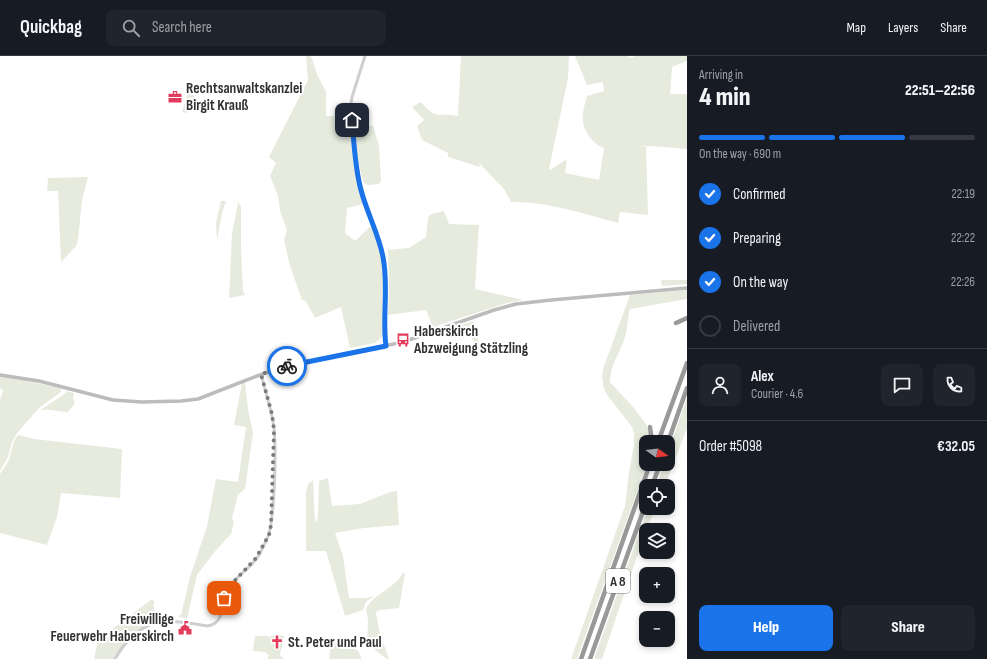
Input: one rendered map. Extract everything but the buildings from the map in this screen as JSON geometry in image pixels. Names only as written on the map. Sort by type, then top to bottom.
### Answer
[{"type":"highway","points":[[676,323],[687,318]]},
{"type":"highway","points":[[661,435],[687,363]]},
{"type":"highway","points":[[670,435],[687,388]]},
{"type":"highway","points":[[650,427],[651,435]]},
{"type":"highway","name":"A 8","points":[[582,659],[648,471]]},
{"type":"highway","name":"A 8","points":[[590,659],[642,515]]},
{"type":"main road","points":[[0,375],[39,381],[113,400],[174,402],[198,399],[261,374],[303,362],[386,346],[417,338],[494,310],[516,304],[687,288]]},
{"type":"street","points":[[365,56],[352,97],[350,109],[361,189],[383,257],[385,289],[384,334],[386,346]]},
{"type":"street","points":[[115,659],[130,639],[147,625],[167,621],[211,625],[217,621],[223,611],[224,598],[229,587],[256,558],[266,540],[271,525],[274,434],[272,414],[261,374]]},
{"type":"shaded area","points":[[306,56],[310,56],[312,58],[317,74],[326,92],[326,116],[334,116],[337,132],[342,131],[342,138],[351,136],[356,175],[363,204],[347,208],[345,233],[355,241],[371,226],[381,253],[383,273],[383,336],[375,343],[350,348],[341,307],[315,318],[305,300],[302,300],[290,266],[284,240],[287,230],[280,211],[278,196],[270,176],[276,163],[269,157],[308,80]]},
{"type":"shaded area","points":[[461,56],[569,56],[568,78],[549,169],[550,170],[567,159],[565,173],[599,180],[604,148],[596,144],[587,133],[583,121],[583,115],[587,96],[604,91],[603,82],[587,85],[575,56],[627,56],[631,58],[636,56],[687,56],[687,61],[672,67],[670,94],[687,94],[687,149],[650,146],[635,147],[646,147],[648,215],[620,212],[618,223],[552,206],[525,202],[511,202],[504,189],[479,163],[480,167],[448,157],[448,153],[422,140],[417,126],[424,120],[412,107],[421,102],[434,114],[458,116]]},
{"type":"shaded area","points":[[189,89],[195,92],[195,95],[186,113],[182,112]]},
{"type":"shaded area","points":[[373,126],[379,146],[381,180],[379,184],[368,185],[364,183],[361,174],[354,128]]},
{"type":"shaded area","points":[[88,177],[82,200],[78,240],[76,246],[61,262],[58,191],[47,191],[48,178]]},
{"type":"shaded area","points":[[221,201],[226,201],[217,240],[216,223]]},
{"type":"shaded area","points":[[236,202],[239,203],[241,207],[241,249],[243,291],[245,295],[229,298],[232,233],[238,204]]},
{"type":"shaded area","points":[[444,211],[449,224],[479,225],[475,289],[523,300],[507,303],[433,327],[426,310],[388,315],[388,250],[409,248],[426,237],[428,218],[431,214]]},
{"type":"shaded area","points":[[661,280],[687,280],[687,284],[662,286]]},
{"type":"shaded area","points":[[687,290],[687,299],[630,309],[625,336],[613,365],[610,382],[646,424],[649,435],[639,435],[639,471],[644,471],[642,479],[639,479],[639,486],[577,659],[571,659],[625,506],[634,444],[634,434],[632,427],[604,389],[602,377],[603,369],[630,295]]},
{"type":"shaded area","points":[[473,321],[480,348],[471,338],[449,329]]},
{"type":"shaded area","points":[[0,376],[59,388],[61,389],[61,392],[39,408],[17,433],[12,442],[8,457],[0,471],[0,400],[3,390],[0,388]]},
{"type":"shaded area","points":[[245,382],[248,409],[253,433],[245,489],[238,495],[232,518],[234,522],[231,534],[216,550],[197,575],[187,619],[177,616],[181,615],[190,577],[207,526],[216,479],[238,482],[246,427],[234,425],[242,383]]},
{"type":"shaded area","points":[[67,391],[74,393],[73,398],[75,403],[68,412],[40,410],[63,395]]},
{"type":"shaded area","points":[[687,398],[687,428],[675,460],[674,435]]},
{"type":"shaded area","points":[[18,435],[34,439],[122,449],[120,498],[61,493],[57,517],[47,545],[0,533],[0,474],[9,460],[14,441]]},
{"type":"shaded area","points":[[661,471],[671,471],[668,479],[659,479]]},
{"type":"shaded area","points":[[328,478],[332,506],[360,504],[390,492],[397,491],[399,525],[364,528],[335,533],[343,556],[349,598],[366,598],[374,596],[366,602],[363,610],[345,616],[326,551],[306,551],[306,493],[308,484],[313,480],[315,523],[318,517],[319,481]]},
{"type":"shaded area","points":[[645,515],[653,515],[649,523],[643,523]]},
{"type":"shaded area","points":[[639,533],[639,551],[602,659],[594,659]]},
{"type":"shaded area","points":[[403,573],[405,573],[399,608],[380,610],[376,612],[380,634],[389,659],[387,659],[367,644],[368,620],[366,609],[373,599],[399,579]]},
{"type":"shaded area","points":[[152,599],[155,603],[153,604],[156,616],[155,620],[140,629],[114,659],[94,659],[98,640]]},
{"type":"shaded area","points":[[255,636],[268,636],[269,638],[271,636],[284,636],[280,655],[284,659],[267,659],[269,655],[265,652],[253,651]]},
{"type":"shaded area","points":[[337,643],[347,645],[351,648],[353,646],[358,651],[362,659],[329,659],[331,644]]},
{"type":"way so far","points":[[224,598],[229,587],[256,558],[269,535],[273,506],[275,448],[272,414],[261,374],[287,366]]},
{"type":"place","name":"Rechtsanwaltskanzlei Birgit Krauß","points":[[175,97]]},
{"type":"place","name":"Haberskirch Abzweigung Stätzling","points":[[403,340]]},
{"type":"place","name":"Freiwillige Feuerwehr Haberskirch","points":[[185,628]]},
{"type":"place","name":"St. Peter und Paul","points":[[277,642]]},
{"type":"route","points":[[287,366],[386,346],[384,334],[385,270],[383,257],[368,213],[358,176],[352,120]]}]
